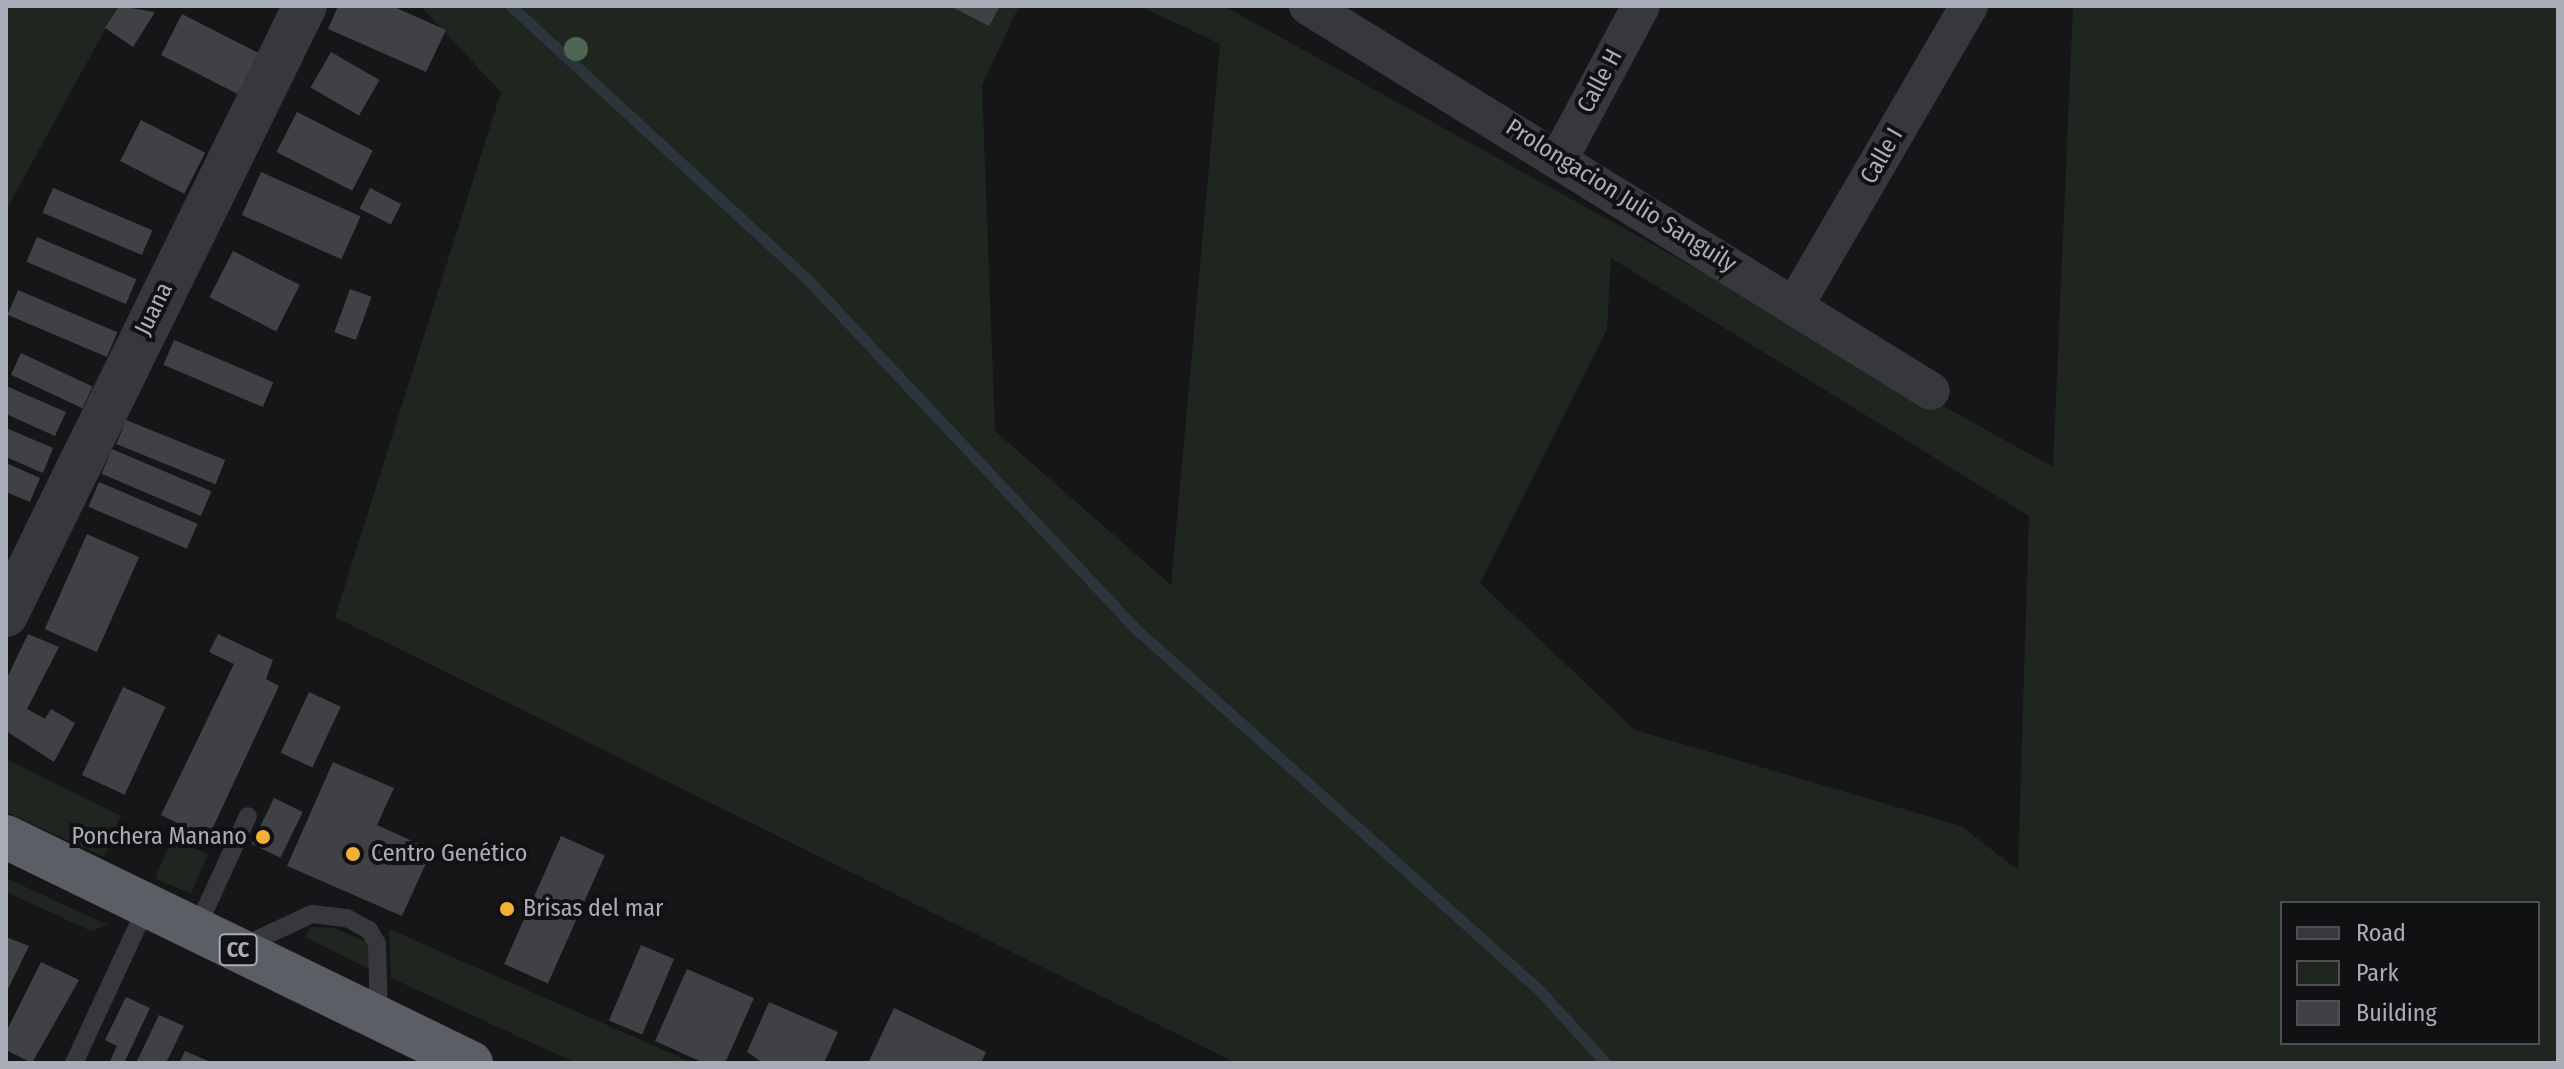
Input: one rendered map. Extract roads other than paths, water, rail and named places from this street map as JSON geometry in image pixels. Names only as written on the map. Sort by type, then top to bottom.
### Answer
[{"type":"highway","name":"CC","points":[[6,837],[471,1063]]},
{"type":"street","name":"Juana","points":[[6,615],[305,6]]},
{"type":"street","name":"Prolongacion Julio Sanguily","points":[[1308,6],[1560,157],[1931,391]]},
{"type":"street","name":"Calle H","points":[[1560,157],[1641,6]]},
{"type":"street","name":"Calle I","points":[[1795,305],[1969,6]]},
{"type":"lane","points":[[196,930],[248,816]]},
{"type":"lane","points":[[74,1063],[147,906]]},
{"type":"lane","points":[[236,949],[312,914],[347,918],[369,930],[377,944],[379,1018]]},
{"type":"waterway","points":[[511,6],[810,282],[1136,629],[1539,990],[1606,1063]]},
{"type":"place","name":"Ponchera Manano","points":[[263,837]]},
{"type":"place","name":"Centro Genético","points":[[353,854]]},
{"type":"place","name":"Brisas del mar","points":[[507,909]]}]
